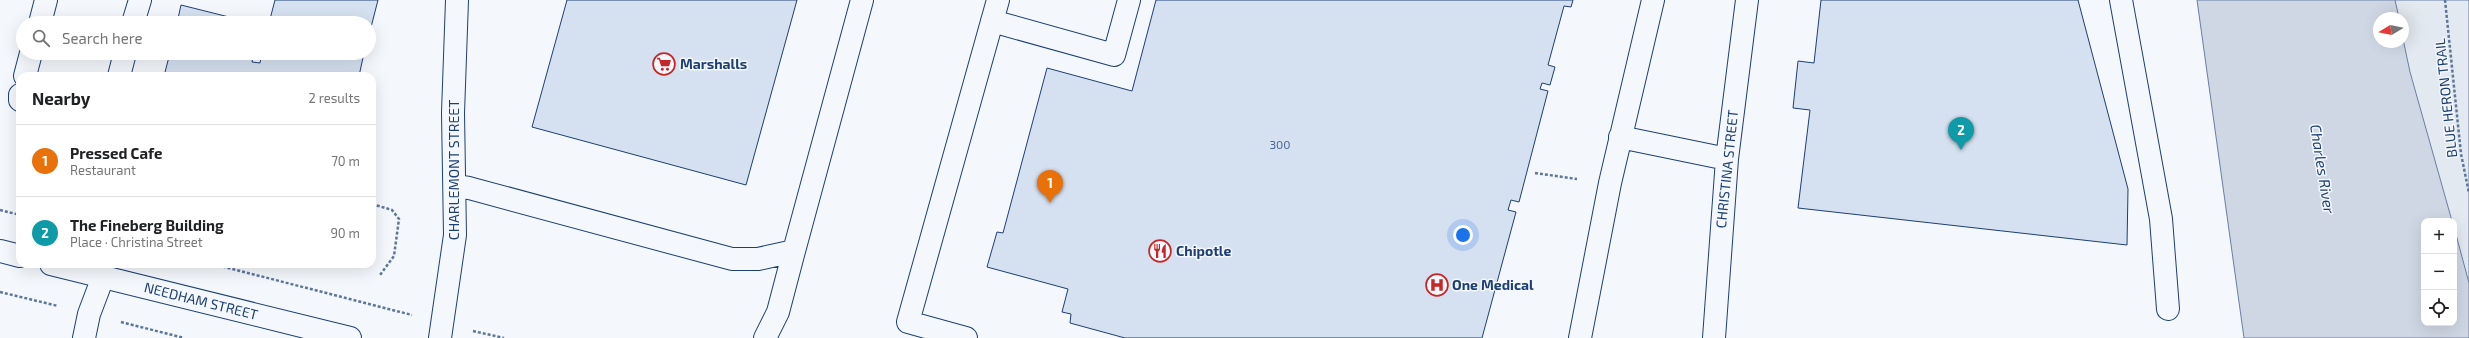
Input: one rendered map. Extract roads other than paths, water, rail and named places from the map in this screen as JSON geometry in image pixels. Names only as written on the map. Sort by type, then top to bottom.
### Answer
[{"type":"street","points":[[42,16],[46,0]]},
{"type":"street","points":[[135,16],[140,0]]},
{"type":"street","name":"CHARLEMONT STREET","points":[[441,330],[455,235],[453,113],[457,0]]},
{"type":"street","points":[[765,338],[778,312],[862,0]]},
{"type":"street","points":[[966,338],[908,322],[998,0]]},
{"type":"street","points":[[992,21],[1114,55],[1129,0]]},
{"type":"street","points":[[1580,338],[1620,137],[1653,0]]},
{"type":"street","name":"CHRISTINA STREET","points":[[1714,338],[1727,159],[1747,0]]},
{"type":"street","points":[[2121,0],[2160,219],[2168,309]]},
{"type":"street","points":[[26,72],[29,60]]},
{"type":"street","points":[[120,72],[123,60]]},
{"type":"street","points":[[1620,137],[1727,159]]},
{"type":"street","points":[[455,186],[470,188],[732,259],[758,259],[794,251]]},
{"type":"street","name":"NEEDHAM STREET","points":[[74,268],[91,271],[350,338]]},
{"type":"street","points":[[84,338],[89,314],[91,271]]},
{"type":"water","name":"Charles River","points":[[2197,0],[2395,0],[2398,12],[2373,12],[2373,48],[2405,48],[2410,72],[2451,218],[2421,218],[2421,326],[2457,326],[2457,238],[2469,283],[2469,338],[2244,338]]},
{"type":"place","name":"Marshalls","points":[[664,64]]},
{"type":"place","name":"The Fineberg Building","points":[[1961,150]]},
{"type":"place","name":"Pressed Cafe","points":[[1050,203]]},
{"type":"place","name":"Chipotle","points":[[1160,251]]},
{"type":"place","name":"One Medical","points":[[1437,285]]}]
